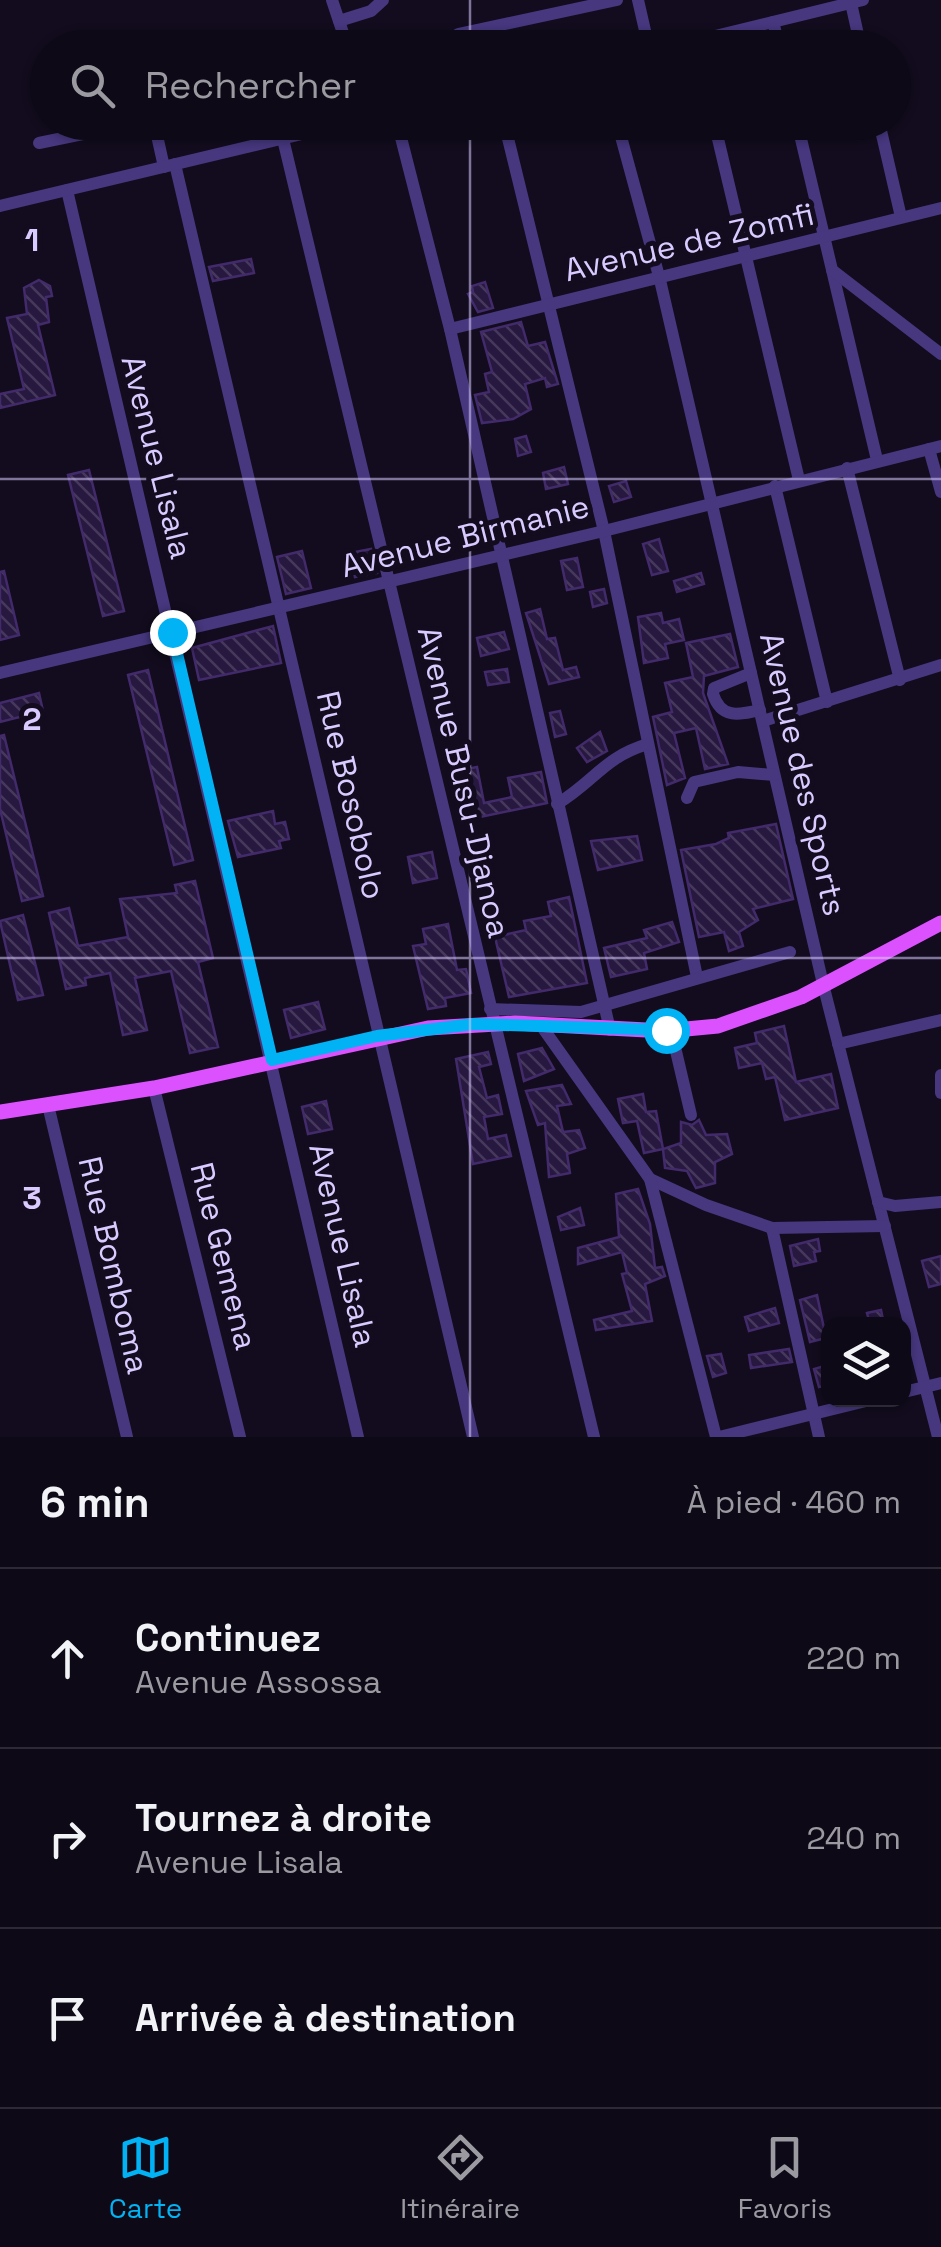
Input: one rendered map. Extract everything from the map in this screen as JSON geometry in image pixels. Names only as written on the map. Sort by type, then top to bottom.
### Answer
[{"type":"main road","points":[[0,1112],[154,1088],[377,1036],[491,1016],[610,1030],[671,1030],[744,1018],[823,984],[941,923]]},
{"type":"street","points":[[332,0],[342,30]]},
{"type":"street","points":[[339,21],[371,11],[383,0]]},
{"type":"street","points":[[477,30],[617,0]]},
{"type":"street","points":[[638,0],[645,30]]},
{"type":"street","points":[[745,30],[857,2],[859,30]]},
{"type":"street","points":[[774,22],[776,30]]},
{"type":"street","points":[[39,143],[53,140]]},
{"type":"street","name":"Rue Bosobolo","points":[[161,140],[280,608],[473,1437]]},
{"type":"street","points":[[0,206],[275,140]]},
{"type":"street","name":"Avenue Busu-Djanoa","points":[[283,140],[594,1437]]},
{"type":"street","points":[[401,140],[450,329],[610,1030]]},
{"type":"street","points":[[509,140],[552,303],[604,531],[697,977]]},
{"type":"street","name":"Avenue des Sports","points":[[622,140],[660,280],[823,984],[938,1437]]},
{"type":"street","points":[[718,140],[799,480]]},
{"type":"street","points":[[801,140],[877,460]]},
{"type":"street","points":[[883,140],[901,217]]},
{"type":"street","name":"Avenue Lisala","points":[[67,190],[358,1437]]},
{"type":"street","name":"Avenue de Zomfi","points":[[450,329],[824,239],[939,205]]},
{"type":"street","points":[[832,270],[941,354]]},
{"type":"street","points":[[935,447],[941,492]]},
{"type":"street","name":"Avenue Birmanie","points":[[0,673],[604,531],[935,447]]},
{"type":"street","points":[[846,468],[900,680]]},
{"type":"street","points":[[775,486],[827,702]]},
{"type":"street","points":[[750,673],[714,688],[713,694],[725,712],[761,716],[827,702],[941,665]]},
{"type":"street","points":[[557,804],[584,786],[611,757],[648,744]]},
{"type":"street","points":[[687,798],[694,782],[738,772],[774,774]]},
{"type":"street","points":[[491,1016],[574,1013],[790,952]]},
{"type":"street","points":[[838,1044],[941,1020]]},
{"type":"street","points":[[540,1024],[650,1179],[718,1437],[839,1407]]},
{"type":"street","points":[[671,1030],[691,1115]]},
{"type":"street","points":[[941,1074],[941,1093]]},
{"type":"street","name":"Rue Gemena","points":[[154,1088],[240,1437]]},
{"type":"street","name":"Rue Bomboma","points":[[48,1105],[126,1437]]},
{"type":"street","points":[[650,1179],[706,1205],[772,1228],[885,1226]]},
{"type":"street","points":[[878,1202],[896,1206],[941,1202]]},
{"type":"street","points":[[772,1228],[819,1437]]},
{"type":"street","points":[[911,1390],[941,1383]]},
{"type":"building","points":[[251,259],[254,273],[213,281],[209,267]]},
{"type":"building","points":[[39,280],[50,286],[52,296],[46,297],[49,322],[38,325],[55,395],[0,408],[0,394],[24,389],[7,318],[27,314],[24,288]]},
{"type":"building","points":[[485,282],[493,308],[478,312],[468,294],[473,292],[472,286]]},
{"type":"building","points":[[521,322],[528,346],[545,342],[558,384],[547,387],[545,378],[525,384],[531,409],[513,419],[482,423],[475,395],[489,392],[485,374],[492,372],[481,332]]},
{"type":"building","points":[[526,436],[531,452],[518,456],[515,439]]},
{"type":"building","points":[[564,467],[568,484],[546,489],[543,473]]},
{"type":"building","points":[[89,470],[124,611],[103,616],[68,475]]},
{"type":"building","points":[[626,481],[631,497],[614,502],[609,486]]},
{"type":"building","points":[[659,539],[668,571],[652,575],[643,544]]},
{"type":"building","points":[[371,549],[377,573],[355,577],[350,553]]},
{"type":"building","points":[[302,551],[311,588],[286,594],[277,557]]},
{"type":"building","points":[[577,558],[583,587],[567,590],[561,561]]},
{"type":"building","points":[[4,571],[19,635],[0,640],[0,572]]},
{"type":"building","points":[[701,573],[704,584],[677,592],[674,581]]},
{"type":"building","points":[[604,589],[607,603],[593,607],[590,592]]},
{"type":"building","points":[[540,609],[547,639],[555,638],[563,670],[576,667],[579,677],[549,684],[526,613]]},
{"type":"building","points":[[661,613],[663,623],[679,619],[684,640],[665,644],[668,658],[644,663],[638,617]]},
{"type":"building","points":[[273,626],[281,663],[199,680],[192,648]]},
{"type":"building","points":[[504,632],[509,649],[481,656],[477,638]]},
{"type":"building","points":[[730,634],[738,667],[704,676],[703,693],[728,764],[705,769],[696,728],[674,733],[685,778],[667,785],[653,717],[672,712],[665,683],[693,677],[686,643]]},
{"type":"building","points":[[507,669],[509,682],[488,685],[485,672]]},
{"type":"building","points":[[148,670],[193,860],[174,865],[128,675]]},
{"type":"building","points":[[39,693],[43,711],[0,722],[0,703]]},
{"type":"building","points":[[560,711],[566,734],[555,737],[550,713]]},
{"type":"building","points":[[600,732],[607,751],[587,762],[577,748]]},
{"type":"building","points":[[4,735],[43,896],[22,901],[0,809],[0,736]]},
{"type":"building","points":[[477,767],[484,803],[512,797],[508,778],[541,772],[547,803],[461,821],[452,772]]},
{"type":"building","points":[[273,811],[275,824],[285,822],[289,839],[279,841],[281,848],[238,857],[228,821]]},
{"type":"building","points":[[776,824],[793,899],[753,909],[758,920],[739,932],[743,946],[729,951],[724,932],[699,937],[681,850],[716,844],[729,838],[728,833]]},
{"type":"building","points":[[637,836],[642,860],[598,870],[591,841]]},
{"type":"building","points":[[432,852],[437,878],[413,883],[408,857]]},
{"type":"building","points":[[195,881],[213,958],[198,962],[218,1047],[190,1053],[171,971],[135,978],[147,1030],[123,1035],[110,973],[85,978],[86,985],[66,989],[49,913],[69,908],[78,946],[128,937],[120,899],[177,893],[175,885]]},
{"type":"building","points":[[569,897],[587,983],[509,997],[495,937],[526,930],[524,921],[551,916],[548,902]]},
{"type":"building","points":[[23,915],[43,995],[18,1000],[0,921]]},
{"type":"building","points":[[672,922],[679,942],[644,953],[647,969],[611,977],[604,948],[647,938],[644,930]]},
{"type":"building","points":[[448,924],[457,970],[466,969],[471,993],[445,998],[446,1006],[428,1009],[413,946],[426,944],[423,929]]},
{"type":"building","points":[[318,1002],[325,1029],[291,1038],[284,1010]]},
{"type":"building","points":[[784,1026],[796,1082],[831,1074],[838,1108],[785,1120],[775,1077],[766,1079],[762,1063],[739,1068],[735,1048],[757,1043],[755,1033]]},
{"type":"building","points":[[542,1048],[554,1069],[524,1081],[518,1054]]},
{"type":"building","points":[[488,1052],[491,1064],[479,1067],[487,1098],[498,1095],[502,1114],[484,1117],[488,1139],[506,1135],[511,1156],[473,1164],[456,1059]]},
{"type":"building","points":[[562,1085],[571,1104],[557,1106],[563,1132],[579,1130],[585,1148],[567,1154],[570,1173],[549,1177],[545,1123],[538,1125],[526,1091]]},
{"type":"building","points":[[643,1094],[646,1112],[656,1111],[663,1149],[644,1153],[637,1121],[623,1123],[618,1099]]},
{"type":"building","points":[[326,1101],[332,1129],[308,1134],[302,1107]]},
{"type":"building","points":[[699,1120],[706,1135],[727,1134],[732,1154],[715,1162],[715,1183],[696,1188],[687,1171],[665,1168],[663,1149],[681,1143],[681,1122],[692,1125]]},
{"type":"building","points":[[638,1189],[650,1224],[655,1268],[662,1267],[665,1276],[645,1284],[652,1321],[596,1330],[594,1320],[632,1311],[622,1274],[627,1273],[622,1252],[578,1264],[578,1248],[619,1237],[616,1194]]},
{"type":"building","points":[[580,1208],[584,1225],[561,1230],[558,1217]]},
{"type":"building","points":[[818,1239],[820,1251],[814,1252],[816,1261],[794,1266],[790,1246]]},
{"type":"building","points":[[941,1256],[941,1284],[929,1287],[922,1261]]},
{"type":"building","points":[[817,1295],[821,1339],[810,1342],[800,1300]]},
{"type":"building","points":[[775,1308],[779,1323],[749,1331],[745,1317]]},
{"type":"building","points":[[881,1310],[882,1317],[868,1317],[867,1313]]},
{"type":"building","points":[[789,1349],[792,1362],[751,1368],[749,1355]]},
{"type":"building","points":[[721,1354],[726,1373],[713,1377],[707,1356]]},
{"type":"building","points":[[821,1367],[821,1387],[819,1387],[814,1369]]},
{"type":"route","points":[[172,632],[272,1060],[377,1036],[474,1024],[666,1030]]}]
